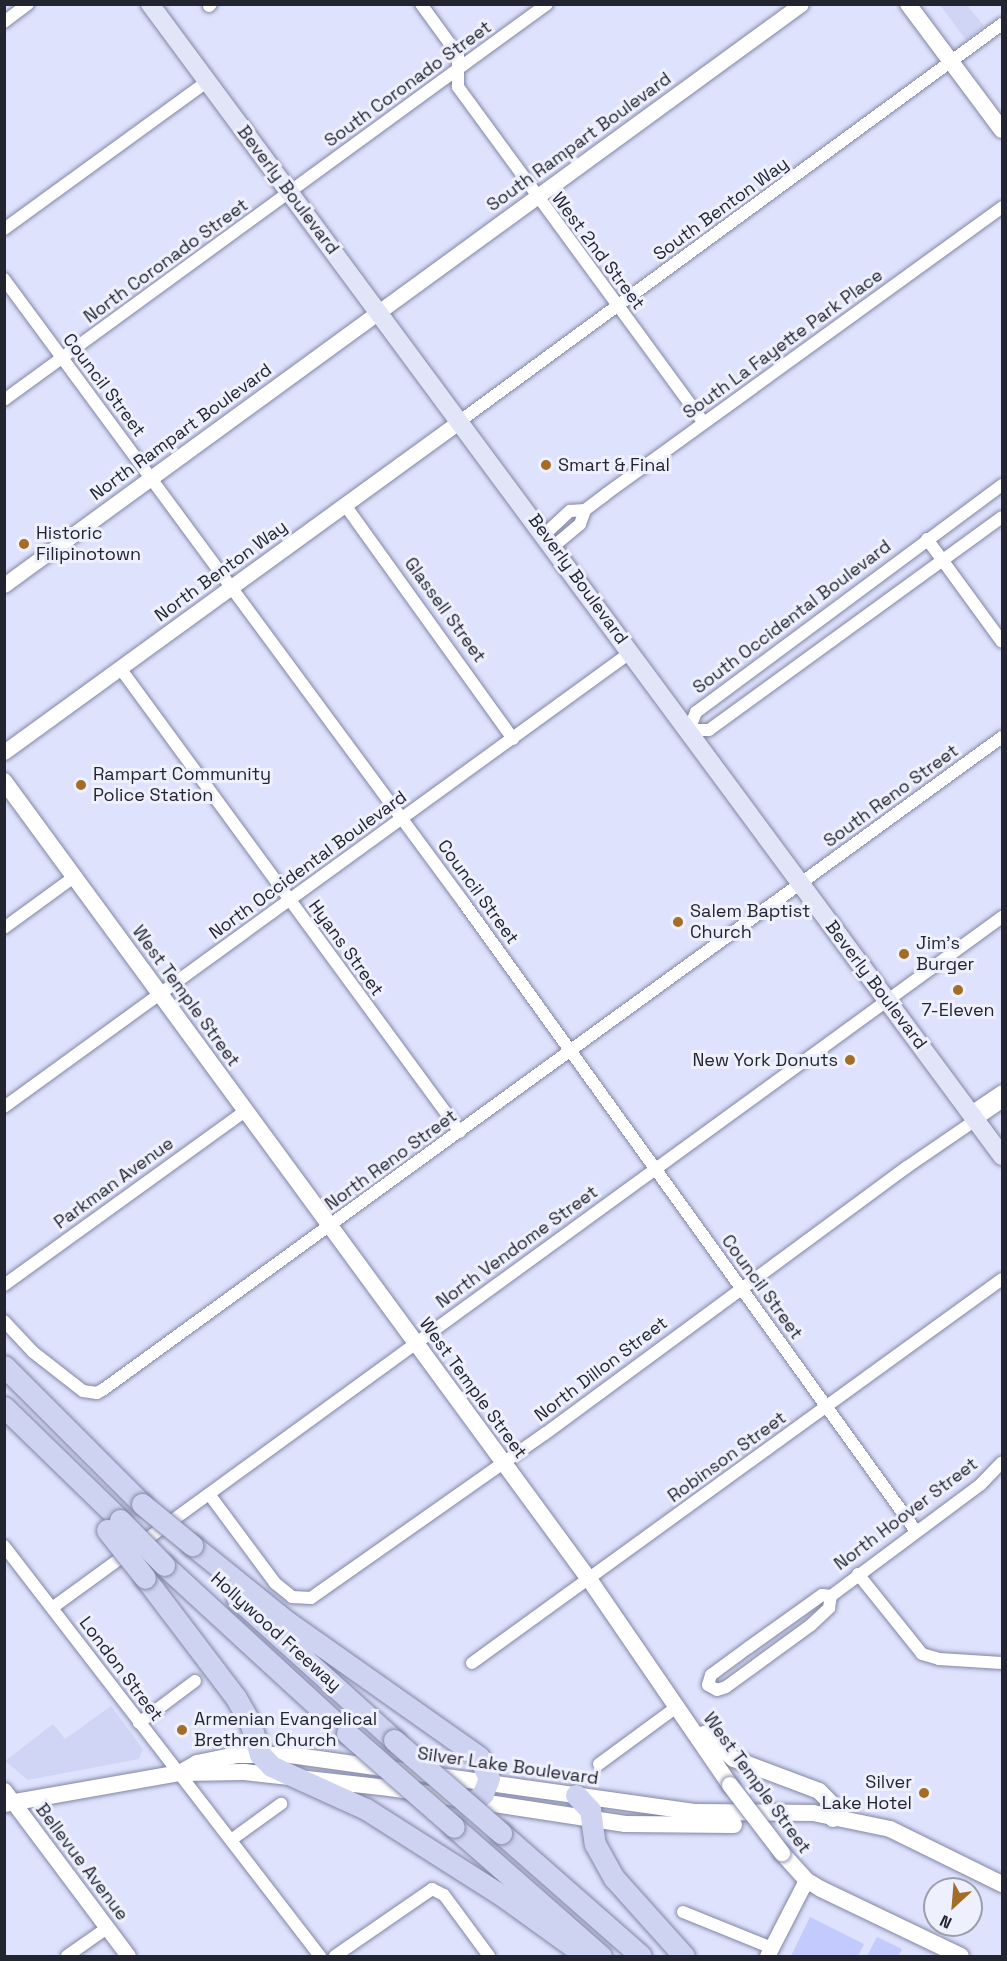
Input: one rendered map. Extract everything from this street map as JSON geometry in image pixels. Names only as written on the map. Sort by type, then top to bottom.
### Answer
[{"type":"highway","name":"Hollywood Freeway","points":[[4,1366],[142,1504],[394,1740],[641,1956]]},
{"type":"highway","name":"Hollywood Freeway","points":[[4,1407],[47,1450],[113,1525],[164,1565],[348,1733],[601,1956]]},
{"type":"highway","points":[[113,1525],[145,1578],[240,1704],[260,1754],[284,1775],[366,1809],[504,1897],[586,1956]]},
{"type":"highway","points":[[189,1547],[293,1625],[470,1750],[485,1765],[488,1783],[472,1802]]},
{"type":"highway","points":[[576,1795],[593,1820],[595,1844],[614,1878],[684,1956]]},
{"type":"main road","name":"Beverly Boulevard","points":[[150,4],[206,82],[381,312],[1002,1156]]},
{"type":"main road","points":[[908,4],[1002,130]]},
{"type":"main road","name":"West Temple Street","points":[[4,781],[589,1579],[730,1785],[782,1853],[806,1880],[956,1955]]},
{"type":"main road","points":[[691,1726],[734,1759],[819,1791],[833,1805],[833,1819]]},
{"type":"main road","name":"Silver Lake Boulevard","points":[[180,1773],[197,1763],[260,1754],[696,1812],[813,1813],[833,1819],[890,1829],[1002,1884]]},
{"type":"main road","name":"Silver Lake Boulevard","points":[[8,1799],[180,1773],[284,1775],[593,1820],[670,1825],[815,1824],[833,1819]]},
{"type":"street","points":[[4,22],[28,4]]},
{"type":"street","name":"West 2nd Street","points":[[421,4],[458,55],[458,87],[536,199],[704,423]]},
{"type":"street","name":"South Coronado Street","points":[[290,192],[547,4]]},
{"type":"street","name":"South Rampart Boulevard","points":[[381,312],[801,4]]},
{"type":"street","name":"South Benton Way","points":[[460,421],[951,64],[1002,24]]},
{"type":"street","points":[[4,229],[206,82]]},
{"type":"street","name":"North Coronado Street","points":[[4,400],[290,192]]},
{"type":"street","name":"South La Fayette Park Place","points":[[549,540],[570,511],[585,510],[1002,207]]},
{"type":"street","name":"Council Street","points":[[4,279],[232,585],[916,1531]]},
{"type":"street","name":"North Rampart Boulevard","points":[[4,585],[381,312]]},
{"type":"street","name":"North Benton Way","points":[[4,752],[460,421]]},
{"type":"street","name":"South Occidental Boulevard","points":[[689,730],[696,712],[1002,485]]},
{"type":"street","name":"Glassell Street","points":[[345,505],[513,739]]},
{"type":"street","name":"South La Fayette Park Place","points":[[549,540],[580,524],[585,510]]},
{"type":"street","points":[[689,730],[709,730],[1002,517]]},
{"type":"street","points":[[927,539],[1002,642]]},
{"type":"street","name":"North Occidental Boulevard","points":[[4,1107],[631,651]]},
{"type":"street","name":"Hyans Street","points":[[120,668],[199,779],[460,1132]]},
{"type":"street","name":"South Reno Street","points":[[800,883],[1002,737]]},
{"type":"street","points":[[4,928],[74,877]]},
{"type":"street","name":"North Reno Street","points":[[4,1321],[33,1352],[83,1391],[97,1393],[331,1226],[800,883]]},
{"type":"street","name":"North Vendome Street","points":[[52,1608],[1002,917]]},
{"type":"street","points":[[974,1116],[1002,1091]]},
{"type":"street","points":[[974,1116],[1002,1102]]},
{"type":"street","name":"Parkman Avenue","points":[[4,1285],[245,1111]]},
{"type":"street","name":"North Dillon Street","points":[[209,1494],[275,1583],[292,1597],[305,1600],[318,1594],[503,1463],[974,1116]]},
{"type":"street","name":"Robinson Street","points":[[471,1663],[1002,1279]]},
{"type":"street","name":"North Hoover Street","points":[[831,1596],[822,1594],[711,1675],[708,1684],[717,1690],[726,1687],[816,1620],[829,1608],[831,1596],[981,1484],[1002,1462]]},
{"type":"street","name":"London Street","points":[[4,1546],[320,1956]]},
{"type":"street","points":[[858,1574],[922,1654],[939,1659],[1002,1663]]},
{"type":"street","points":[[139,1724],[195,1681]]},
{"type":"street","points":[[599,1764],[678,1706]]},
{"type":"street","name":"Bellevue Avenue","points":[[8,1799],[128,1956]]},
{"type":"street","points":[[231,1840],[281,1804]]},
{"type":"street","points":[[683,1912],[770,1952],[806,1880]]},
{"type":"street","points":[[335,1956],[428,1889],[436,1889],[489,1956]]},
{"type":"street","points":[[67,1956],[107,1928]]},
{"type":"shaded area","points":[[940,5],[967,5],[984,26],[966,40]]},
{"type":"shaded area","points":[[111,1706],[143,1749],[139,1759],[28,1780],[5,1761],[53,1724],[65,1739]]},
{"type":"shaded area","points":[[810,1917],[864,1944],[858,1956],[791,1956]]},
{"type":"shaded area","points":[[877,1937],[902,1949],[898,1956],[867,1956]]},
{"type":"place","name":"Smart & Final","points":[[546,465]]},
{"type":"place","name":"Historic Filipinotown","points":[[24,544]]},
{"type":"place","name":"Rampart Community Police Station","points":[[81,785]]},
{"type":"place","name":"Salem Baptist Church","points":[[678,922]]},
{"type":"place","name":"Jim's Burger","points":[[904,954]]},
{"type":"place","name":"7-Eleven","points":[[958,990]]},
{"type":"place","name":"New York Donuts","points":[[850,1060]]},
{"type":"place","name":"Armenian Evangelical Brethren Church","points":[[182,1730]]},
{"type":"place","name":"Silver Lake Hotel","points":[[924,1793]]}]
